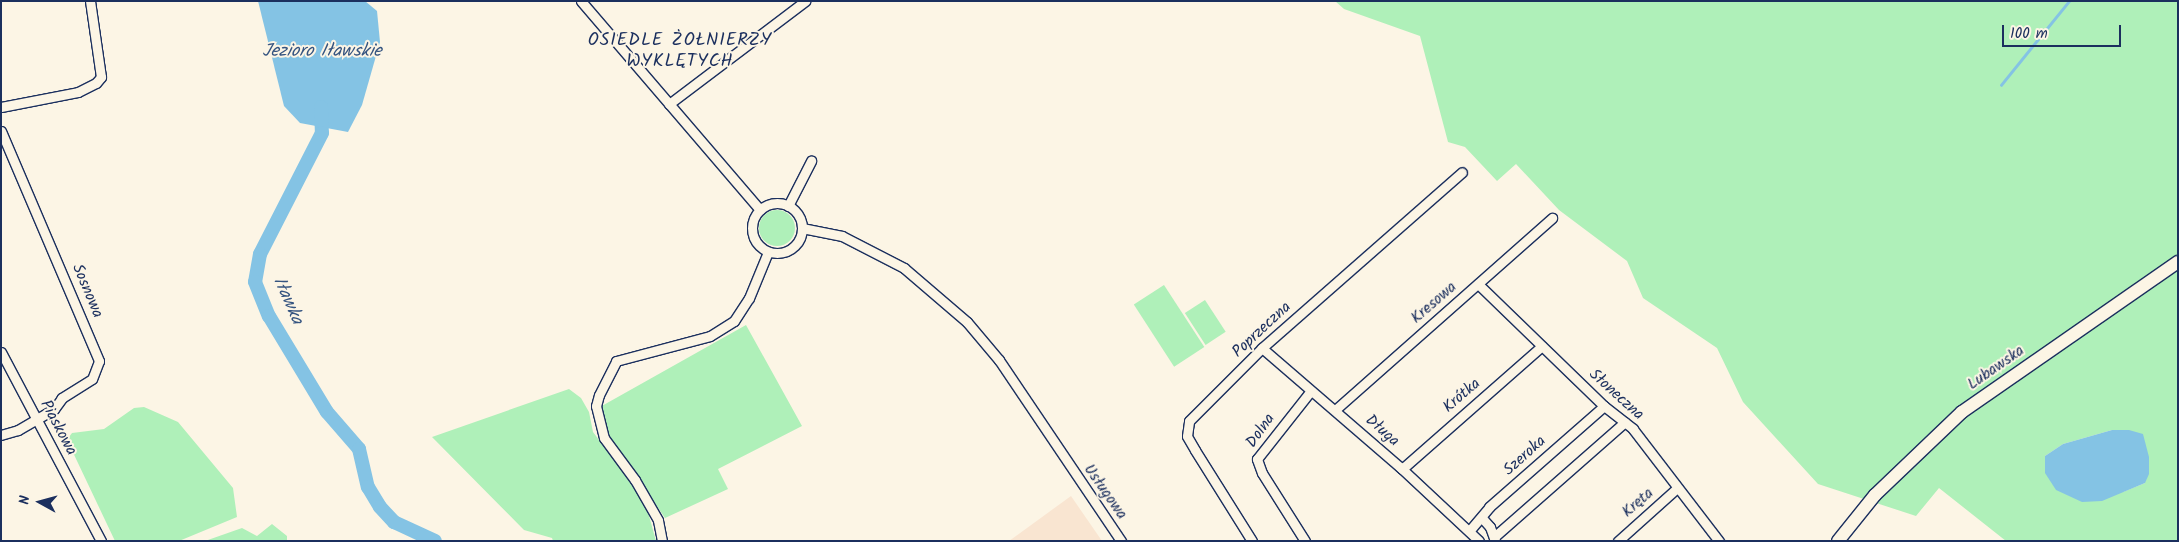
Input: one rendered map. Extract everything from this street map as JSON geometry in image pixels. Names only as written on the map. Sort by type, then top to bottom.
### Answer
[{"type":"main road","name":"Lubawska","points":[[1838,541],[1875,494],[1962,412],[2178,262]]},
{"type":"main road","name":"Lubawska","points":[[1846,541],[1893,477]]},
{"type":"street","points":[[1,107],[78,92],[96,83],[101,77],[90,1]]},
{"type":"street","points":[[580,1],[760,210]]},
{"type":"street","points":[[670,104],[805,1]]},
{"type":"street","name":"Sosnowa","points":[[1,131],[5,154],[99,361],[92,379],[37,419],[18,430],[1,435]]},
{"type":"street","points":[[788,206],[811,161]]},
{"type":"street","name":"Poprzeczna","points":[[1252,541],[1195,450],[1187,436],[1187,428],[1196,413],[1262,348],[1462,172]]},
{"type":"street","points":[[778,203],[788,206],[798,215],[802,228],[800,239],[792,248],[781,253],[768,252],[758,246],[752,236],[752,223],[760,210],[778,203]]},
{"type":"street","name":"Kresowa","points":[[1335,410],[1552,218]]},
{"type":"street","name":"Usługowa","points":[[802,228],[842,236],[864,246],[904,268],[945,301],[994,353],[1065,461],[1121,541]]},
{"type":"street","points":[[662,541],[658,520],[636,480],[604,438],[596,406],[599,395],[616,361],[710,336],[734,321],[749,298],[768,252]]},
{"type":"street","name":"Słoneczna","points":[[1478,284],[1604,406],[1625,422],[1719,541]]},
{"type":"street","name":"Krótka","points":[[1402,469],[1542,346]]},
{"type":"street","name":"Długa","points":[[1262,348],[1310,392],[1335,410],[1402,469],[1470,530],[1479,541]]},
{"type":"street","name":"Piaskowa","points":[[1,352],[101,541]]},
{"type":"street","name":"Dolna","points":[[1305,541],[1262,473],[1257,459],[1310,392]]},
{"type":"street","name":"Szeroka","points":[[1470,530],[1489,508],[1604,406]]},
{"type":"street","points":[[1482,518],[1494,539],[1625,422]]},
{"type":"street","name":"Kręta","points":[[1618,541],[1678,488]]},
{"type":"street","name":"Piaskowa","points":[[89,517],[95,541]]},
{"type":"shaded area","points":[[1071,496],[1102,541],[1009,541]]},
{"type":"green space","points":[[1335,1],[2178,1],[2178,541],[2006,541],[1939,488],[1916,516],[1818,484],[1743,402],[1717,348],[1643,298],[1627,261],[1559,210],[1516,164],[1497,181],[1465,147],[1448,142],[1420,36],[1344,9]],"holes":[[[2112,430],[2145,483],[2123,492],[2045,456],[2063,444]]]},
{"type":"green space","points":[[777,210],[789,216],[795,228],[789,240],[777,246],[765,240],[759,228],[765,216]]},
{"type":"green space","points":[[1164,285],[1204,347],[1174,367],[1134,305]]},
{"type":"green space","points":[[1205,300],[1226,332],[1206,345],[1185,313]]},
{"type":"green space","points":[[746,325],[802,426],[718,469],[728,489],[665,518],[604,429],[600,407]]},
{"type":"green space","points":[[569,389],[581,398],[589,412],[593,432],[630,481],[648,512],[656,541],[553,541],[552,538],[524,530],[432,437]]},
{"type":"green space","points":[[144,407],[178,422],[233,488],[237,517],[179,541],[115,541],[68,442],[69,437],[72,433],[104,429],[134,408]]},
{"type":"green space","points":[[272,524],[287,536],[287,541],[205,541],[242,528],[257,536]]},
{"type":"water","name":"Jezioro Iławskie","points":[[258,1],[365,1],[377,11],[380,42],[362,105],[348,132],[300,123],[284,106]]},
{"type":"water","points":[[2112,430],[2129,430],[2143,434],[2149,457],[2149,474],[2145,483],[2102,501],[2082,502],[2056,490],[2045,473],[2045,456],[2063,444]]},
{"type":"waterway","points":[[2001,85],[2069,1]]},
{"type":"waterway","name":"Iławka","points":[[321,107],[322,133],[260,254],[255,282],[269,316],[327,412],[359,449],[368,487],[380,507],[394,522],[435,541]]},
{"type":"district","name":"OSIEDLE ŻOŁNIERZY WYKLĘTYCH","points":[[680,52]]}]
